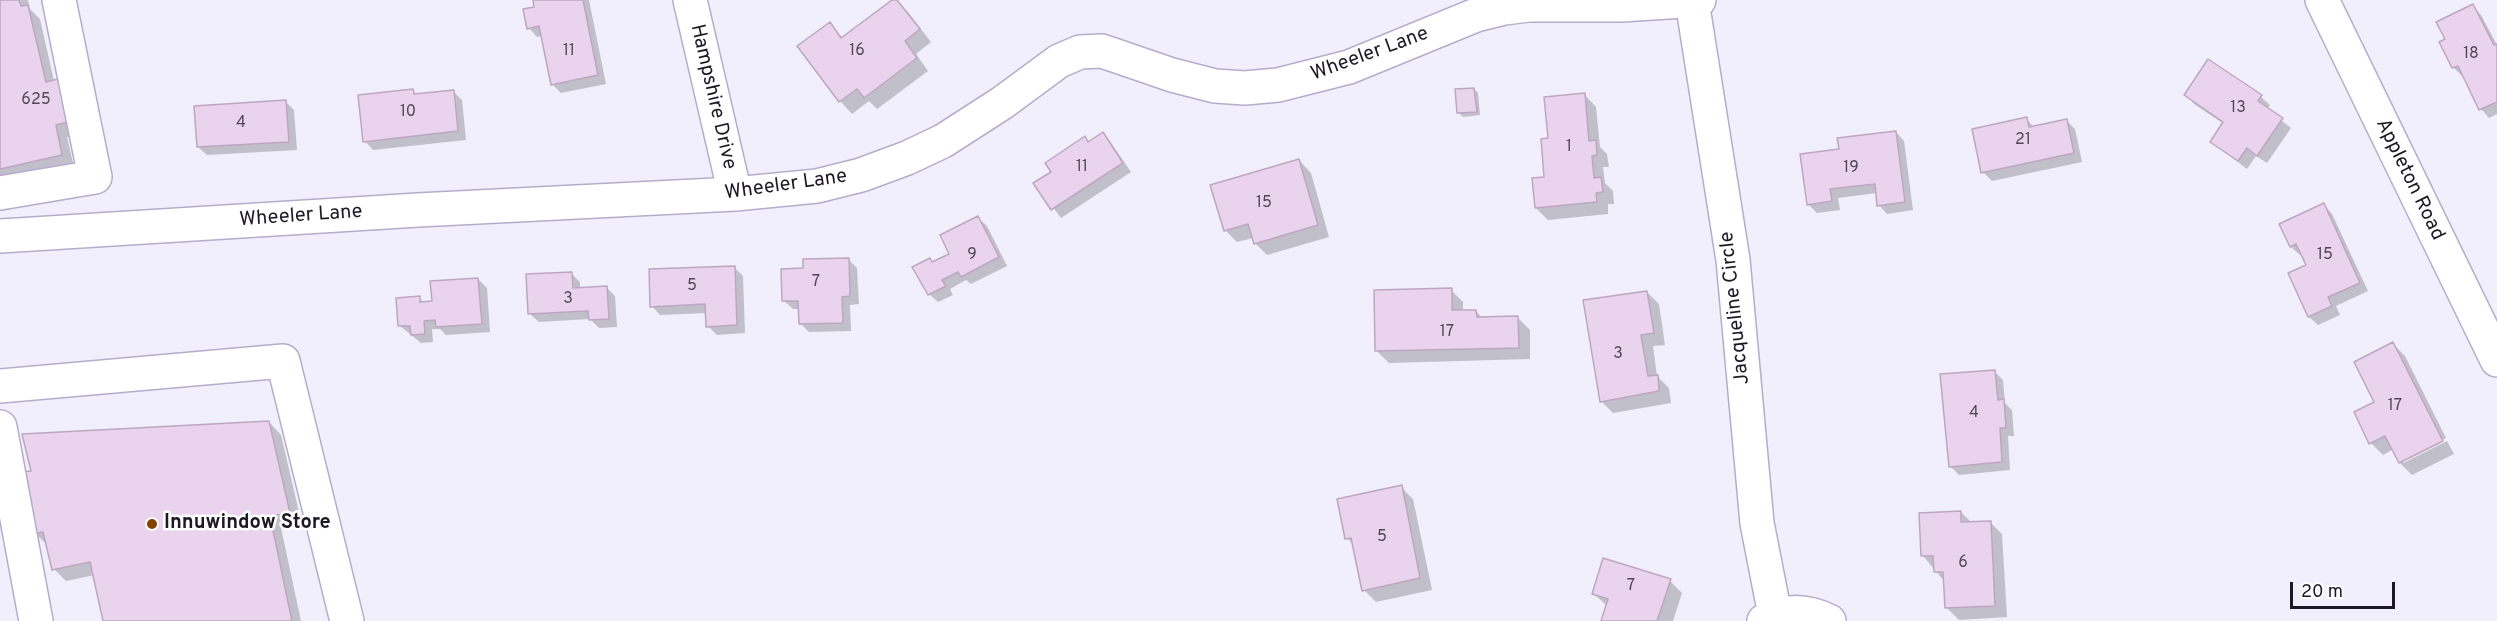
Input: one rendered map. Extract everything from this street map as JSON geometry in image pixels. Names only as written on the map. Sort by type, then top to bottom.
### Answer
[{"type":"street","points":[[0,193],[95,177],[59,0]]},
{"type":"street","name":"Hampshire Drive","points":[[690,0],[735,194]]},
{"type":"street","name":"Wheeler Lane","points":[[0,236],[418,210],[735,194],[817,186],[861,175],[907,158],[943,141],[971,124],[1059,61],[1080,52],[1102,51],[1172,75],[1215,86],[1245,88],[1287,83],[1349,67],[1476,15],[1504,8],[1529,5],[1621,5],[1699,0]]},
{"type":"street","name":"Appleton Road","points":[[2322,0],[2497,360]]},
{"type":"street","name":"Jacqueline Circle","points":[[1692,1],[1733,260],[1757,524],[1769,618],[1789,612],[1814,614],[1828,621]]},
{"type":"street","points":[[0,386],[283,361],[347,621]]},
{"type":"street","points":[[0,427],[36,621]]},
{"type":"building","points":[[0,0],[19,0],[21,6],[28,5],[46,82],[66,77],[76,120],[56,125],[62,155],[0,169]]},
{"type":"building","points":[[533,0],[583,0],[598,75],[551,85],[539,26],[527,29],[523,9],[534,7]]},
{"type":"building","points":[[892,0],[897,0],[920,29],[905,41],[917,58],[864,98],[857,89],[839,102],[797,46],[830,22],[841,38]]},
{"type":"building","points":[[2473,4],[2494,45],[2497,44],[2497,102],[2479,110],[2458,66],[2452,68],[2439,42],[2445,39],[2436,22]]},
{"type":"building","points":[[2208,59],[2262,95],[2258,101],[2283,118],[2257,156],[2247,148],[2238,161],[2210,142],[2223,122],[2184,95]]},
{"type":"building","points":[[1474,88],[1477,112],[1457,113],[1455,89]]},
{"type":"building","points":[[413,89],[414,94],[454,90],[458,131],[363,142],[358,95]]},
{"type":"building","points":[[1585,93],[1589,141],[1596,140],[1597,155],[1592,156],[1594,178],[1601,177],[1603,192],[1596,193],[1597,202],[1535,208],[1532,178],[1544,177],[1541,139],[1548,138],[1544,97]]},
{"type":"building","points":[[286,100],[289,142],[197,147],[194,106]]},
{"type":"building","points":[[2027,117],[2029,127],[2067,119],[2074,153],[1981,173],[1972,129]]},
{"type":"building","points":[[1896,131],[1905,202],[1877,206],[1875,184],[1830,189],[1832,201],[1807,205],[1800,154],[1839,149],[1837,138]]},
{"type":"building","points":[[1103,132],[1123,163],[1051,210],[1033,183],[1051,172],[1045,163],[1085,136],[1088,142]]},
{"type":"building","points":[[1299,159],[1318,225],[1254,244],[1248,224],[1224,231],[1210,185]]},
{"type":"building","points":[[2324,203],[2360,283],[2328,297],[2332,306],[2308,317],[2288,273],[2306,265],[2296,244],[2290,247],[2279,224]]},
{"type":"building","points":[[978,216],[999,257],[961,277],[958,272],[942,280],[946,286],[928,295],[912,267],[930,258],[932,262],[949,254],[940,235]]},
{"type":"building","points":[[849,258],[850,296],[842,297],[843,323],[799,324],[798,301],[782,301],[781,269],[803,268],[803,259]]},
{"type":"building","points":[[735,266],[737,325],[706,327],[705,304],[650,307],[649,269]]},
{"type":"building","points":[[572,272],[573,288],[607,286],[609,319],[589,320],[588,311],[528,314],[526,274]]},
{"type":"building","points":[[478,278],[482,324],[436,327],[435,320],[424,321],[425,334],[411,335],[410,326],[398,326],[396,298],[420,296],[420,302],[432,301],[430,281]]},
{"type":"building","points":[[1452,288],[1452,310],[1476,310],[1477,317],[1518,316],[1519,348],[1375,351],[1374,290]]},
{"type":"building","points":[[1647,291],[1654,333],[1641,335],[1648,376],[1658,375],[1659,391],[1600,402],[1583,300]]},
{"type":"building","points":[[2393,342],[2443,441],[2399,463],[2385,436],[2369,444],[2354,412],[2374,402],[2354,362]]},
{"type":"building","points":[[1995,370],[1998,400],[2004,399],[2006,428],[2000,428],[2002,462],[1949,467],[1940,374]]},
{"type":"building","name":"Innuwindow Store","points":[[269,421],[290,513],[270,516],[292,621],[103,621],[90,562],[52,570],[43,532],[34,534],[21,472],[31,471],[22,434]]},
{"type":"building","points":[[1402,485],[1420,578],[1362,591],[1351,538],[1345,539],[1337,499]]},
{"type":"building","points":[[1961,511],[1961,522],[1991,521],[1995,606],[1945,608],[1943,572],[1934,572],[1933,556],[1921,556],[1919,513]]},
{"type":"building","points":[[1603,558],[1671,579],[1657,621],[1601,621],[1608,599],[1592,594]]},
{"type":"place","name":"Innuwindow Store","points":[[152,524]]}]
